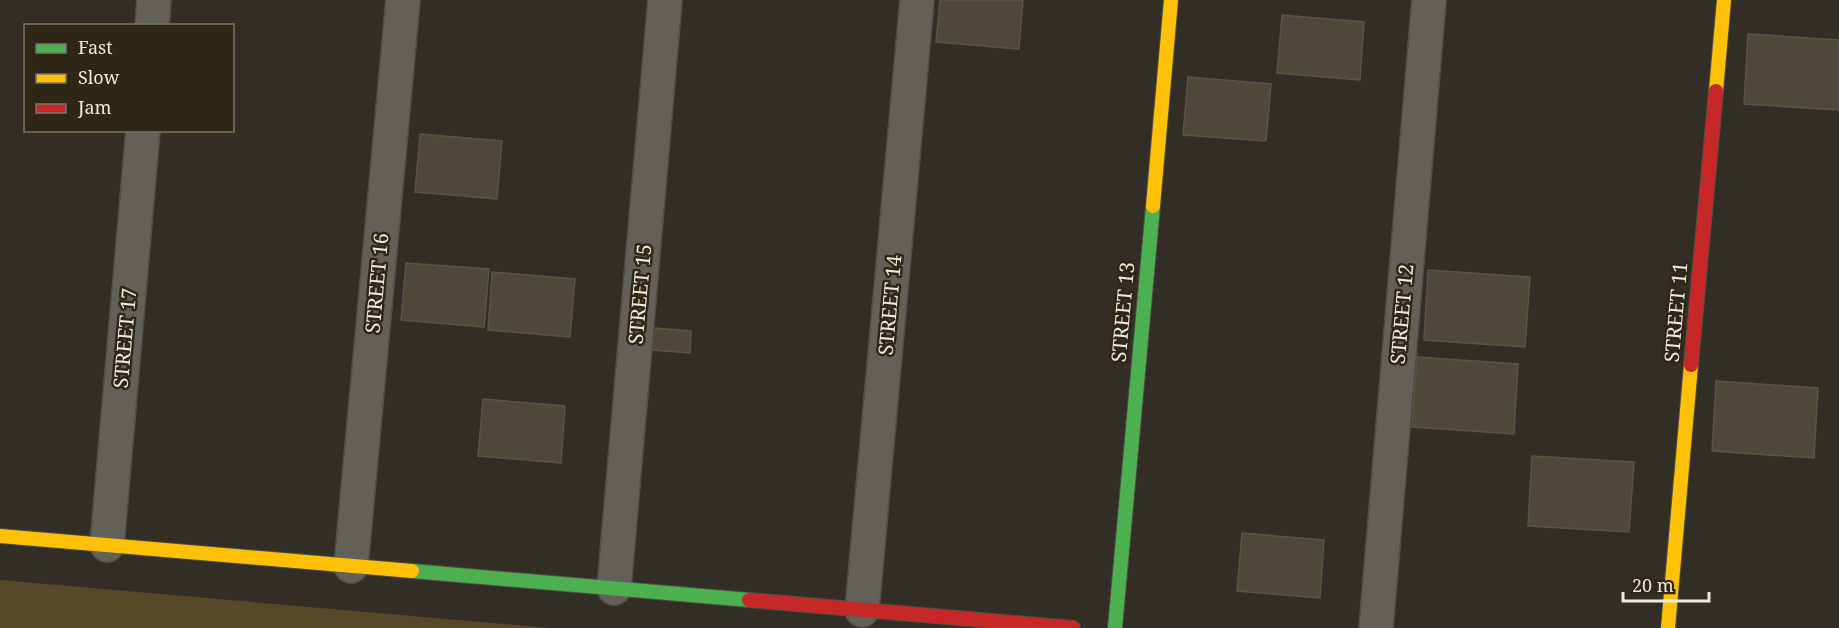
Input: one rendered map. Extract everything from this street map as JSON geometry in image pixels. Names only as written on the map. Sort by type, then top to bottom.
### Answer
[{"type":"street","points":[[152,24],[154,0]]},
{"type":"street","name":"STREET 16","points":[[351,566],[403,0]]},
{"type":"street","name":"STREET 15","points":[[614,588],[665,0]]},
{"type":"street","name":"STREET 14","points":[[862,610],[917,0]]},
{"type":"street","name":"STREET 13","points":[[1115,628],[1171,0]]},
{"type":"street","name":"STREET 12","points":[[1376,628],[1429,0]]},
{"type":"street","name":"STREET 11","points":[[1668,628],[1724,0]]},
{"type":"street","name":"STREET 17","points":[[107,545],[143,132]]},
{"type":"street","points":[[0,536],[1073,628]]},
{"type":"shaded area","points":[[0,580],[550,628],[0,628]]},
{"type":"building","points":[[940,0],[1023,0],[1019,49],[936,42]]},
{"type":"building","points":[[1282,15],[1364,22],[1360,80],[1277,73]]},
{"type":"building","points":[[1748,34],[1839,40],[1839,110],[1744,104]]},
{"type":"building","points":[[1188,77],[1271,84],[1266,141],[1183,135]]},
{"type":"building","points":[[420,134],[502,141],[497,199],[415,192]]},
{"type":"building","points":[[406,263],[489,269],[484,327],[401,320]]},
{"type":"building","points":[[1428,270],[1530,277],[1525,347],[1424,340]]},
{"type":"building","points":[[492,272],[575,279],[570,337],[488,330]]},
{"type":"building","points":[[642,327],[691,331],[690,353],[640,349]]},
{"type":"building","points":[[1417,357],[1518,364],[1514,434],[1412,427]]},
{"type":"building","points":[[1716,381],[1818,388],[1814,458],[1712,451]]},
{"type":"building","points":[[483,399],[565,406],[561,463],[478,456]]},
{"type":"building","points":[[1532,456],[1634,462],[1629,532],[1528,526]]},
{"type":"building","points":[[1242,533],[1324,540],[1320,598],[1237,591]]},
{"type":"traffic: fast","points":[[1115,628],[1153,206]]},
{"type":"traffic: fast","points":[[412,571],[749,600]]},
{"type":"traffic: slow","points":[[1153,206],[1171,0]]},
{"type":"traffic: slow","points":[[1716,91],[1724,0]]},
{"type":"traffic: slow","points":[[1668,628],[1691,365]]},
{"type":"traffic: slow","points":[[0,536],[412,571]]},
{"type":"traffic: jam","points":[[1691,365],[1716,91]]},
{"type":"traffic: jam","points":[[749,600],[1073,628]]}]
